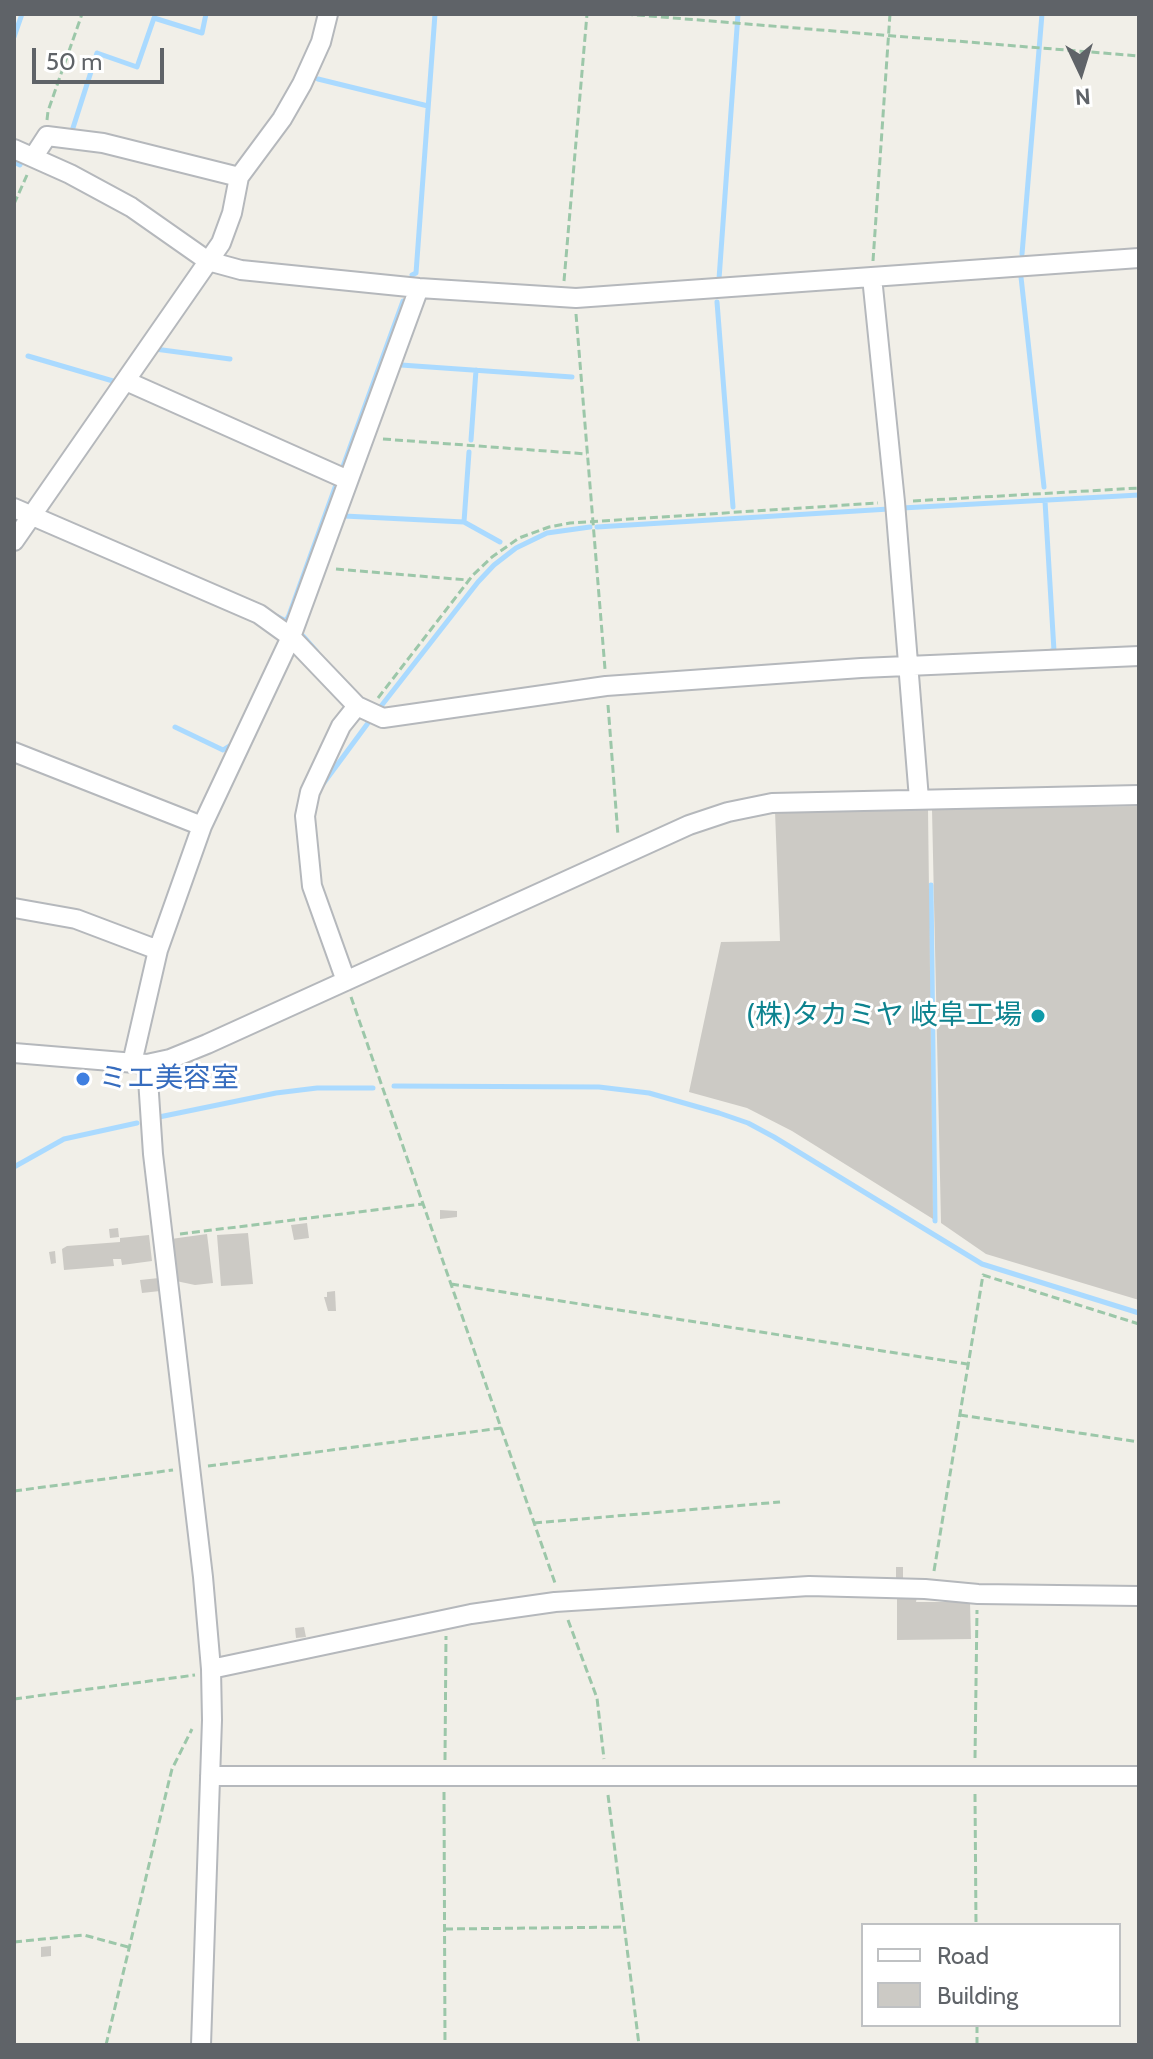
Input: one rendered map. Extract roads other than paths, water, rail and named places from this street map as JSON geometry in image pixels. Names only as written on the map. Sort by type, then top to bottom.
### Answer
[{"type":"street","points":[[14,541],[23,512],[126,381],[221,243],[232,213],[234,189],[239,177],[282,119],[302,84],[321,42],[328,14]]},
{"type":"street","points":[[34,156],[47,136],[103,143],[239,177]]},
{"type":"street","points":[[14,149],[34,156],[131,207],[208,261],[241,270],[419,288],[569,298],[1139,258]]},
{"type":"street","points":[[872,277],[895,502],[919,799]]},
{"type":"street","points":[[201,2045],[211,1671],[163,1236],[140,1063],[158,950],[202,826],[291,637],[419,288]]},
{"type":"street","points":[[126,381],[348,480]]},
{"type":"street","points":[[23,512],[259,614],[291,637],[363,708],[383,718],[606,686],[908,665],[1139,656]]},
{"type":"street","points":[[346,981],[312,886],[305,816],[310,792],[341,726],[363,708]]},
{"type":"street","points":[[14,752],[202,826]]},
{"type":"street","points":[[14,1053],[140,1063],[170,1059],[689,825],[728,812],[772,803],[1139,795]]},
{"type":"street","points":[[14,908],[76,919],[158,950]]},
{"type":"street","points":[[211,1671],[446,1620],[555,1602],[809,1586],[978,1594],[1139,1596]]},
{"type":"street","points":[[210,1776],[1139,1776]]},
{"type":"waterway","points":[[14,37],[22,14]]},
{"type":"waterway","points":[[68,131],[72,131],[97,53],[137,67],[154,18],[202,33],[206,14]]},
{"type":"waterway","points":[[412,275],[416,273],[435,14]]},
{"type":"waterway","points":[[719,279],[738,14]]},
{"type":"waterway","points":[[1022,254],[1042,14]]},
{"type":"waterway","points":[[318,79],[428,106]]},
{"type":"waterway","points":[[14,162],[20,165]]},
{"type":"waterway","points":[[1021,277],[1044,487]]},
{"type":"waterway","points":[[342,469],[403,301]]},
{"type":"waterway","points":[[717,302],[733,507]]},
{"type":"waterway","points":[[155,349],[230,359]]},
{"type":"waterway","points":[[28,356],[113,381]]},
{"type":"waterway","points":[[401,365],[572,377]]},
{"type":"waterway","points":[[471,440],[476,370]]},
{"type":"waterway","points":[[464,522],[469,452]]},
{"type":"waterway","points":[[276,616],[286,621],[289,615],[338,479]]},
{"type":"waterway","points":[[902,508],[1139,495]]},
{"type":"waterway","points":[[1045,501],[1054,651],[1051,651]]},
{"type":"waterway","points":[[597,527],[889,509]]},
{"type":"waterway","points":[[344,516],[464,522],[500,542]]},
{"type":"waterway","points":[[378,710],[494,565],[516,548],[547,533],[590,527]]},
{"type":"waterway","points":[[303,636],[317,652]]},
{"type":"waterway","points":[[323,784],[371,719]]},
{"type":"waterway","points":[[175,727],[223,750],[231,745]]},
{"type":"waterway","points":[[931,885],[935,1221]]},
{"type":"waterway","points":[[394,1086],[599,1087],[649,1093],[719,1113],[748,1123],[774,1137],[982,1264],[1139,1313]]},
{"type":"waterway","points":[[159,1117],[276,1093],[317,1088],[373,1088]]},
{"type":"waterway","points":[[14,1167],[64,1139],[137,1123]]},
{"type":"place","name":"(株)タカミヤ 岐阜工場","points":[[1038,1016]]},
{"type":"place","name":"ミエ美容室","points":[[83,1079]]}]
